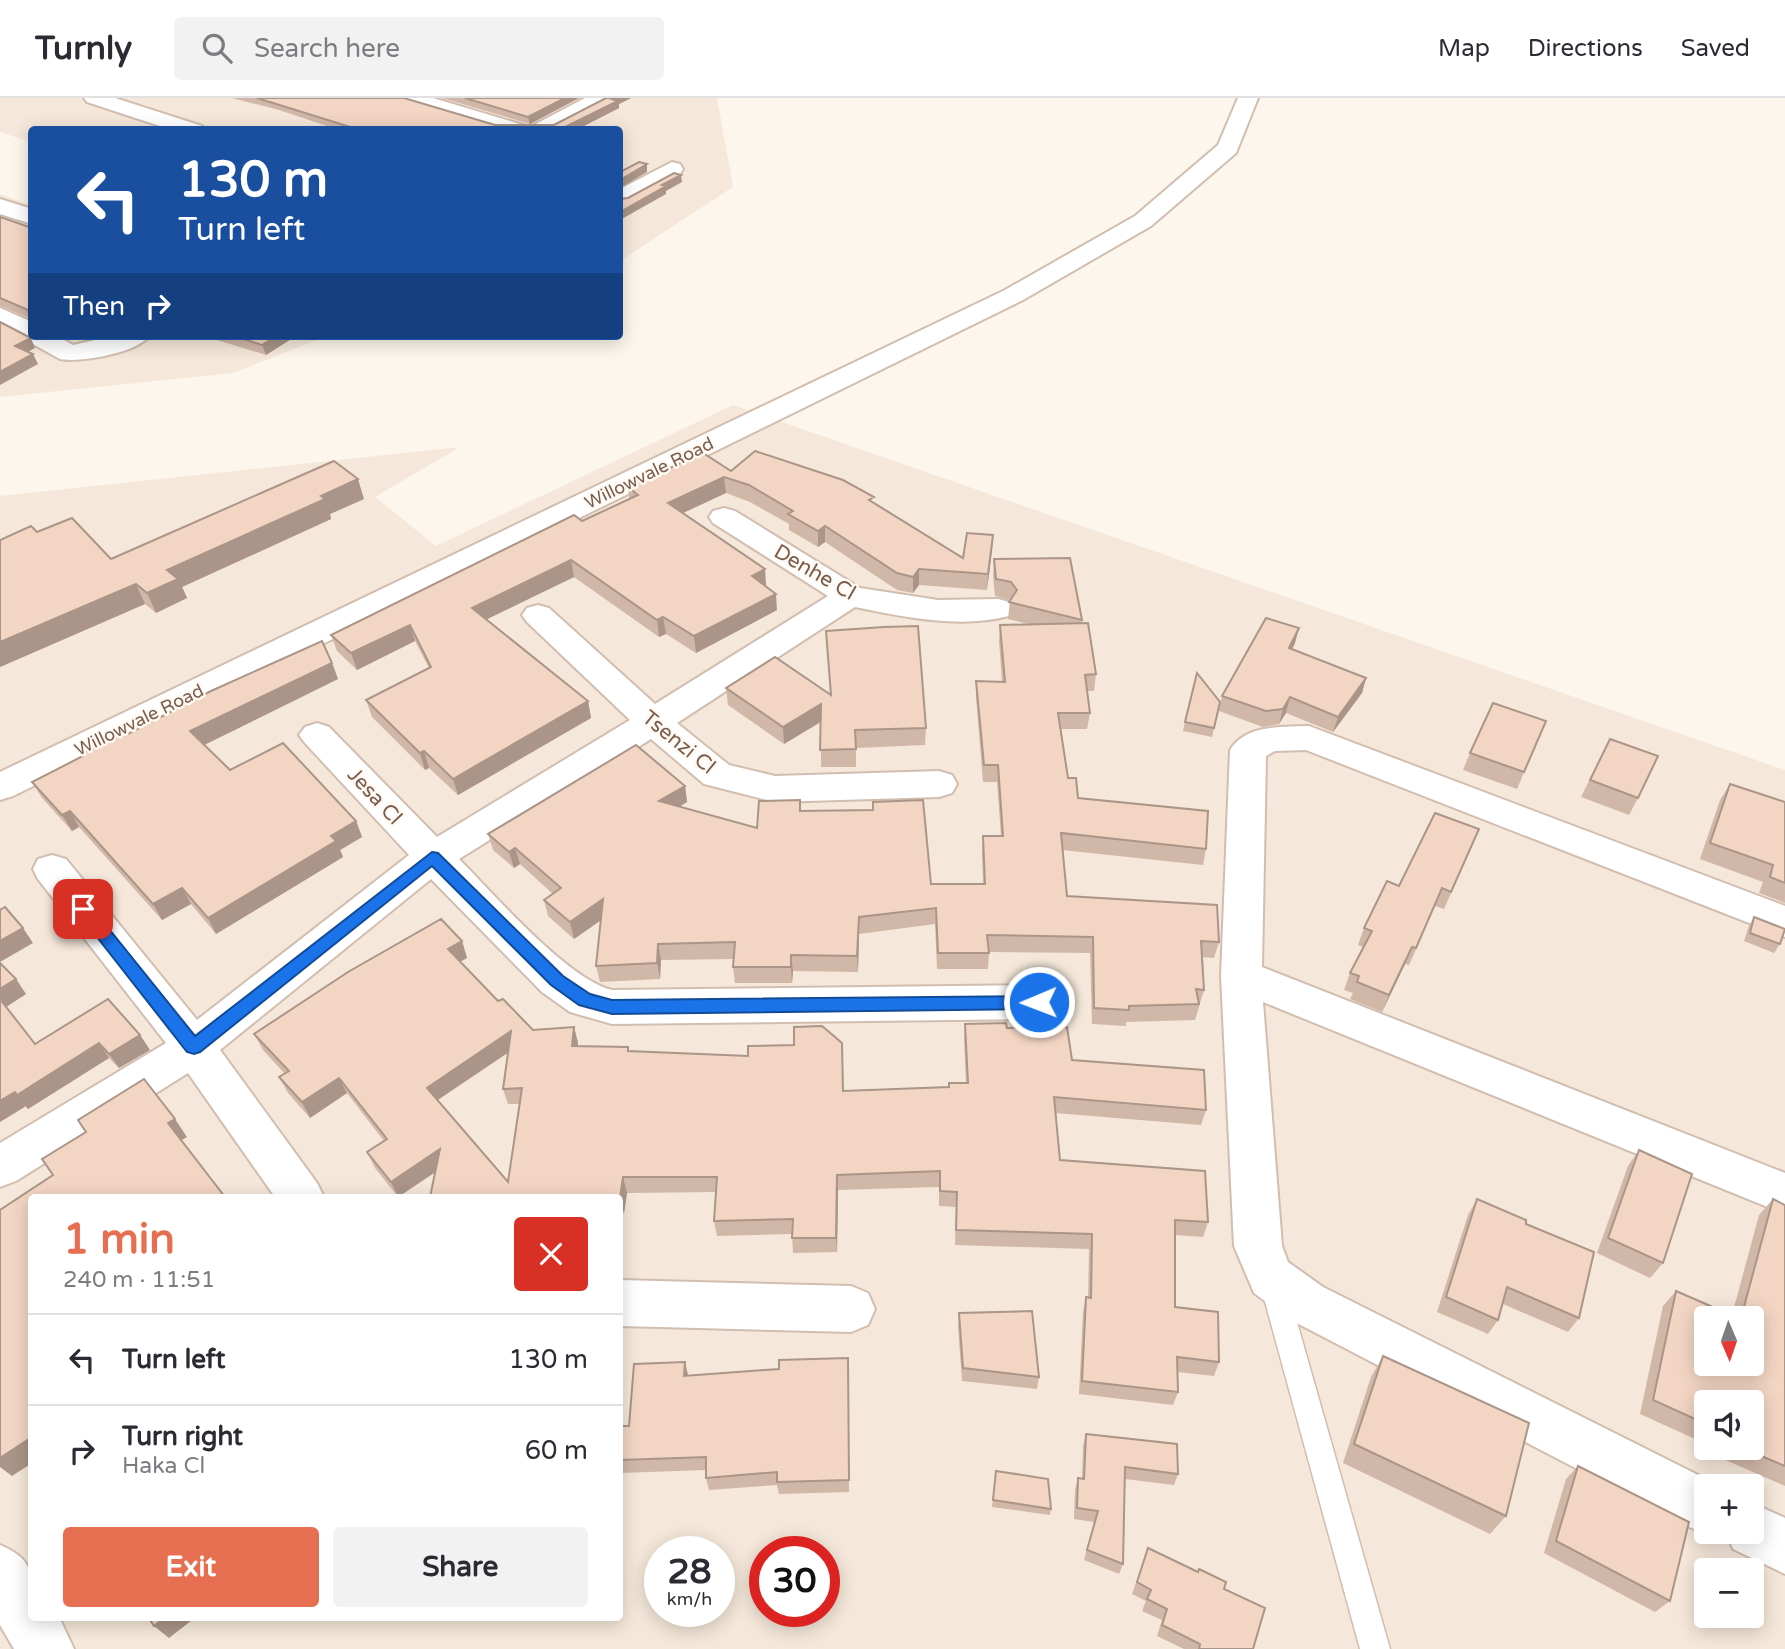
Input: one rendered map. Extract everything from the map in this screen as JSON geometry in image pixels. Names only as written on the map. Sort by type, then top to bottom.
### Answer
[{"type":"street","points":[[94,98],[182,126]]},
{"type":"street","points":[[126,108],[148,98]]},
{"type":"street","points":[[411,98],[507,126]]},
{"type":"street","points":[[546,126],[601,98]]},
{"type":"street","name":"Willowvale Road","points":[[0,787],[1014,295],[1143,221],[1228,148],[1248,98]]},
{"type":"street","points":[[623,196],[672,169]]},
{"type":"street","points":[[0,206],[28,216]]},
{"type":"street","points":[[45,340],[69,353],[109,347],[126,340]]},
{"type":"street","name":"Denhe Cl","points":[[724,517],[850,596],[898,606],[939,610],[998,609]]},
{"type":"street","points":[[0,1167],[194,1047],[432,857],[653,722],[850,596]]},
{"type":"street","name":"Tsenzi Cl","points":[[538,615],[653,722],[717,775],[747,785],[775,789],[939,784]]},
{"type":"street","name":"Jesa Cl","points":[[317,735],[432,857],[557,981],[585,1000],[612,1007],[1039,1002]]},
{"type":"street","points":[[1694,1501],[1306,1303],[1271,1277],[1258,1246],[1241,976],[1248,750],[1269,738],[1308,738],[1785,922]]},
{"type":"street","points":[[52,869],[194,1047],[299,1194]]},
{"type":"street","points":[[1241,976],[1785,1195]]},
{"type":"street","points":[[623,1303],[851,1308]]},
{"type":"street","points":[[1764,1536],[1785,1547]]},
{"type":"street","points":[[0,1572],[28,1616]]},
{"type":"street","points":[[31,1621],[46,1649]]},
{"type":"lane","points":[[1271,1277],[1375,1649]]},
{"type":"shaded area","points":[[0,98],[717,98],[733,187],[623,259],[623,126],[28,126],[28,141],[0,132]]},
{"type":"shaded area","points":[[0,194],[28,204],[28,340],[317,340],[233,373],[0,397]]},
{"type":"shaded area","points":[[733,405],[1785,770],[1785,1649],[0,1649],[0,496],[460,447],[375,497],[436,546]]},
{"type":"building","points":[[257,98],[404,98],[495,125],[554,125],[606,98],[618,101],[567,126],[347,126]]},
{"type":"building","points":[[465,98],[565,98],[528,117]]},
{"type":"building","points":[[639,162],[647,164],[623,178],[623,170]]},
{"type":"building","points":[[674,173],[681,175],[623,210],[623,199]]},
{"type":"building","points":[[0,217],[28,227],[28,310],[0,298]]},
{"type":"building","points":[[0,322],[28,336],[28,340],[15,346],[33,354],[0,372]]},
{"type":"building","points":[[246,340],[270,340],[262,345]]},
{"type":"building","points":[[755,451],[843,480],[874,497],[869,500],[963,558],[967,533],[993,535],[988,574],[919,569],[913,577],[897,573],[825,526],[818,531],[788,514],[793,511],[749,485],[724,477],[668,503],[765,569],[752,576],[776,594],[694,636],[663,617],[657,620],[571,560],[472,608],[588,701],[453,779],[424,751],[420,753],[366,700],[431,667],[410,625],[351,653],[331,635],[574,515],[582,521],[638,495],[628,487],[703,453],[731,471]]},
{"type":"building","points":[[334,461],[358,479],[321,496],[325,499],[167,570],[178,579],[147,593],[136,584],[0,642],[0,540],[31,526],[37,532],[72,518],[111,559]]},
{"type":"building","points":[[1070,558],[1082,620],[1009,602],[1017,590],[1011,582],[996,579],[994,559]]},
{"type":"building","points":[[1266,618],[1299,628],[1289,648],[1366,678],[1338,717],[1290,697],[1283,709],[1266,711],[1222,696]]},
{"type":"building","points":[[1088,623],[1096,674],[1085,675],[1090,713],[1058,713],[1068,778],[1076,778],[1078,798],[1208,811],[1206,849],[1061,833],[1067,896],[1217,905],[1219,942],[1201,941],[1204,990],[1196,989],[1199,1004],[1129,1006],[1129,1010],[1094,1008],[1093,937],[987,935],[989,953],[938,953],[936,908],[859,917],[857,956],[791,955],[791,967],[733,967],[735,942],[658,944],[657,963],[596,966],[603,899],[570,922],[544,900],[561,888],[515,848],[509,852],[488,834],[636,745],[685,786],[659,801],[757,828],[759,801],[800,800],[800,811],[873,810],[873,802],[923,800],[931,884],[985,884],[983,836],[1003,836],[998,765],[984,765],[976,681],[1005,682],[1000,625]]},
{"type":"building","points":[[918,626],[926,728],[855,730],[856,749],[820,750],[821,704],[783,727],[726,688],[775,657],[831,695],[826,631]]},
{"type":"building","points":[[322,641],[332,663],[190,731],[230,770],[283,743],[356,821],[331,836],[336,841],[208,918],[182,888],[153,904],[70,811],[62,815],[32,782],[83,756],[81,754]]},
{"type":"building","points":[[1197,673],[1220,702],[1214,728],[1185,722]]},
{"type":"building","points":[[1493,703],[1546,721],[1524,772],[1470,753]]},
{"type":"building","points":[[1610,739],[1658,756],[1638,798],[1590,780]]},
{"type":"building","points":[[1730,784],[1785,802],[1785,883],[1770,877],[1773,865],[1710,843]]},
{"type":"building","points":[[1435,813],[1479,829],[1451,892],[1442,888],[1416,948],[1412,947],[1389,995],[1357,982],[1359,976],[1350,973],[1372,931],[1364,928],[1387,881],[1399,886]]},
{"type":"building","points":[[5,907],[23,928],[0,941],[0,910]]},
{"type":"building","points":[[1754,917],[1785,929],[1780,944],[1750,933]]},
{"type":"building","points":[[441,919],[462,941],[448,949],[498,1001],[503,999],[533,1030],[574,1027],[572,1046],[628,1047],[628,1051],[748,1056],[748,1046],[794,1045],[794,1027],[822,1026],[842,1043],[843,1091],[949,1087],[949,1083],[968,1083],[965,1024],[1006,1023],[1007,1028],[1067,1027],[1072,1060],[1204,1070],[1206,1110],[1054,1097],[1060,1160],[1205,1171],[1208,1222],[1175,1220],[1175,1307],[1218,1312],[1219,1362],[1177,1357],[1178,1392],[1082,1381],[1086,1297],[1091,1298],[1092,1234],[956,1230],[957,1192],[940,1191],[940,1171],[837,1175],[836,1238],[792,1238],[793,1219],[714,1221],[717,1177],[623,1177],[621,1194],[431,1194],[440,1149],[391,1182],[367,1152],[387,1139],[339,1078],[302,1102],[279,1077],[289,1071],[254,1034],[348,972]],"holes":[[[511,1031],[503,1089],[522,1088],[508,1182],[427,1088]]]},
{"type":"building","points":[[0,963],[16,979],[0,989]]},
{"type":"building","points":[[0,999],[35,1044],[108,999],[140,1035],[109,1054],[99,1043],[17,1095],[15,1092],[0,1101]]},
{"type":"building","points":[[144,1079],[175,1119],[168,1123],[223,1194],[28,1194],[28,1440],[0,1458],[0,1210],[53,1175],[42,1159],[86,1132],[78,1120]]},
{"type":"building","points":[[1639,1150],[1692,1174],[1663,1263],[1608,1238]]},
{"type":"building","points":[[1477,1199],[1526,1220],[1526,1224],[1594,1252],[1579,1318],[1507,1287],[1498,1320],[1446,1297]]},
{"type":"building","points":[[1773,1199],[1785,1205],[1785,1466],[1764,1457],[1764,1390],[1694,1390],[1694,1419],[1653,1400],[1676,1291],[1710,1306],[1694,1306],[1694,1376],[1764,1376],[1764,1306],[1744,1306]]},
{"type":"building","points":[[1032,1311],[1039,1377],[963,1368],[959,1313]]},
{"type":"building","points":[[1383,1356],[1529,1423],[1506,1516],[1354,1444]]},
{"type":"building","points":[[848,1358],[849,1480],[777,1482],[777,1472],[706,1478],[706,1457],[623,1460],[623,1426],[629,1426],[634,1364],[685,1362],[684,1376],[779,1369],[779,1360]]},
{"type":"building","points":[[1086,1434],[1177,1444],[1178,1474],[1125,1467],[1123,1564],[1087,1550],[1098,1511],[1077,1508],[1078,1478],[1084,1479]]},
{"type":"building","points":[[1578,1466],[1689,1522],[1670,1601],[1556,1541]]},
{"type":"building","points":[[996,1471],[1048,1479],[1051,1509],[993,1500]]},
{"type":"building","points":[[1148,1548],[1226,1582],[1224,1589],[1265,1608],[1253,1649],[1199,1649],[1200,1644],[1162,1625],[1167,1609],[1147,1599],[1151,1590],[1137,1582]]},
{"type":"route","points":[[83,909],[194,1047],[432,857],[557,981],[585,1000],[612,1007],[1039,1002]]}]
